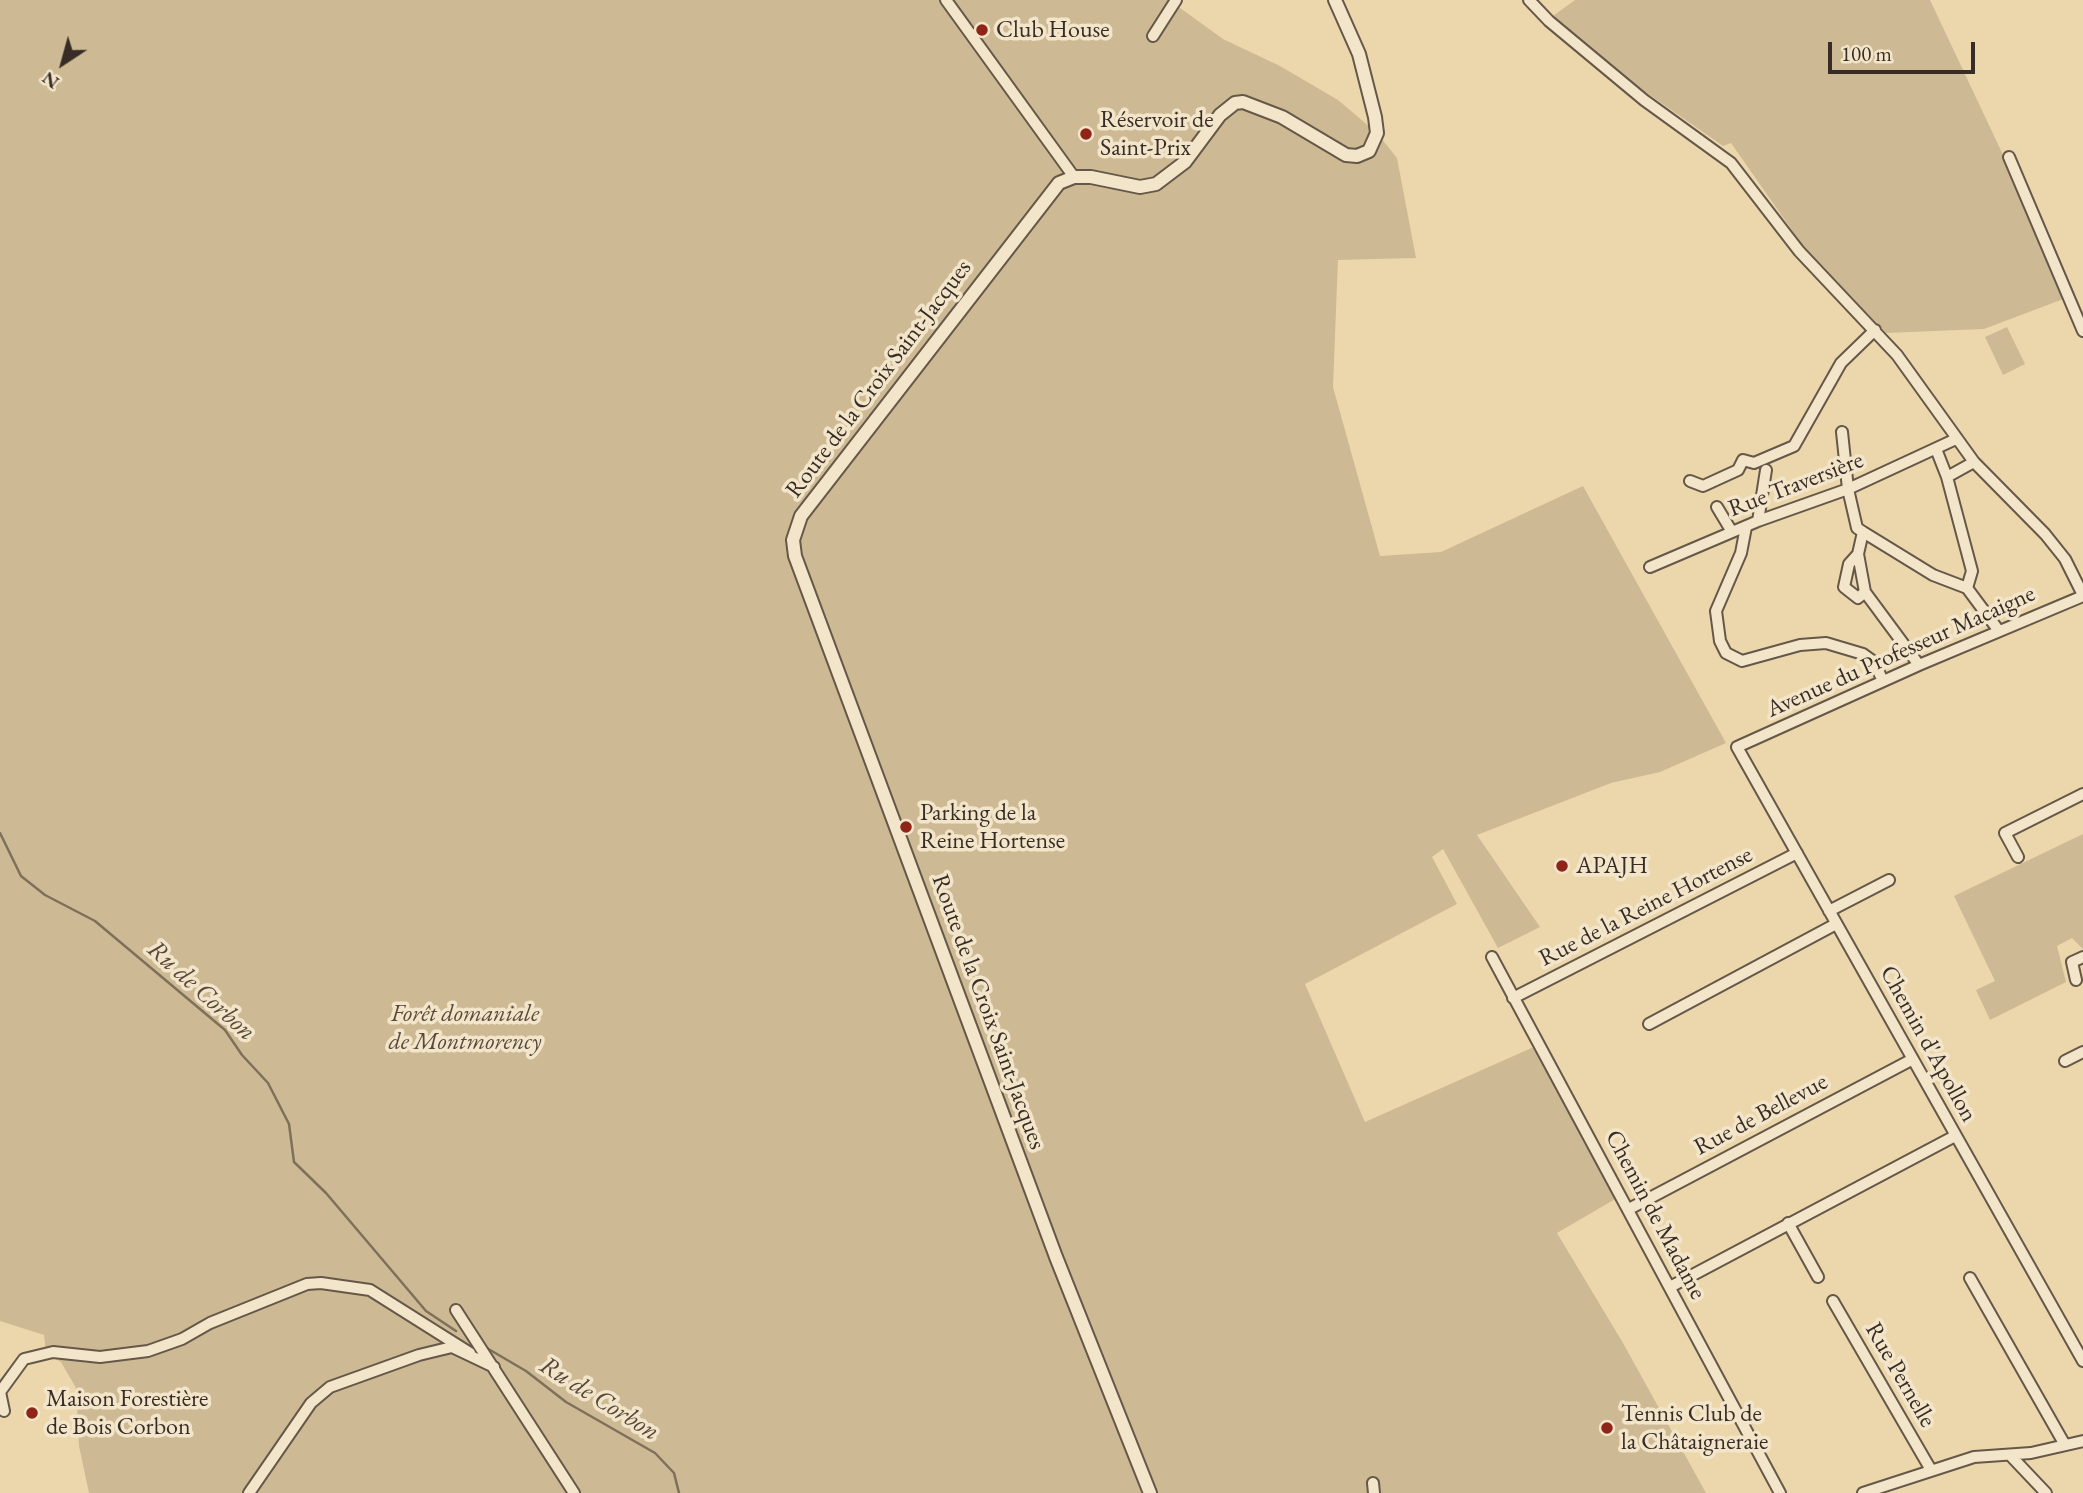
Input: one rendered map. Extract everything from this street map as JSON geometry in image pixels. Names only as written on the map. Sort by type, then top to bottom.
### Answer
[{"type":"street","points":[[946,0],[1074,177],[1148,187],[1173,174],[1220,115],[1235,103],[1243,102],[1282,117],[1346,155],[1357,156],[1369,151],[1377,133],[1375,117],[1359,54],[1335,0]]},
{"type":"street","points":[[1153,36],[1177,0]]},
{"type":"street","points":[[1528,0],[1549,21],[1644,100],[1731,163],[1799,251],[1897,355],[1974,462],[2045,534],[2065,559],[2083,595]]},
{"type":"street","points":[[2009,158],[2083,331]]},
{"type":"street","name":"Route de la Croix Saint-Jacques","points":[[1074,177],[1051,189],[801,516],[793,540],[794,556],[1056,1257],[1150,1493]]},
{"type":"street","points":[[1690,481],[1703,486],[1738,470],[1742,460],[1754,463],[1794,446],[1841,363],[1875,330]]},
{"type":"street","points":[[1842,432],[1848,489],[1857,528],[1933,575],[1967,588],[1998,631]]},
{"type":"street","name":"Rue Traversière","points":[[1650,566],[1758,521],[1848,489],[1956,439]]},
{"type":"street","points":[[1936,449],[1947,477],[1972,570],[1967,588]]},
{"type":"street","points":[[1947,477],[1974,462]]},
{"type":"street","points":[[1758,521],[1766,470]]},
{"type":"street","points":[[1717,507],[1732,532]]},
{"type":"street","points":[[1746,527],[1741,553],[1716,611],[1718,633],[1726,653],[1742,661],[1800,645],[1826,643],[1863,654],[1874,662],[1883,681]]},
{"type":"street","points":[[1863,532],[1858,554],[1865,592],[1919,665]]},
{"type":"street","points":[[1858,554],[1849,564],[1844,587],[1858,598],[1865,592]]},
{"type":"street","name":"Avenue du Professeur Macaigne","points":[[1737,747],[2083,595]]},
{"type":"street","name":"Chemin d'Apollon","points":[[1737,747],[2083,1361]]},
{"type":"street","points":[[2018,857],[2005,833],[2083,794]]},
{"type":"street","name":"Rue de la Reine Hortense","points":[[1513,998],[1797,853]]},
{"type":"street","points":[[1829,911],[1889,880]]},
{"type":"street","points":[[1649,1024],[1836,924]]},
{"type":"street","name":"Chemin de Madame","points":[[1492,957],[1780,1493]]},
{"type":"street","points":[[2076,980],[2073,962],[2083,957]]},
{"type":"street","points":[[2065,1061],[2083,1052]]},
{"type":"street","name":"Rue de Bellevue","points":[[1629,1209],[1913,1059]]},
{"type":"street","points":[[1670,1286],[1955,1136]]},
{"type":"street","points":[[1788,1223],[1818,1277]]},
{"type":"street","points":[[1970,1278],[2065,1445]]},
{"type":"street","points":[[4,1410],[0,1392],[24,1359],[53,1352],[100,1357],[148,1350],[182,1339],[210,1323],[307,1284],[321,1283],[370,1290],[494,1367]]},
{"type":"street","name":"Rue Pernelle","points":[[1833,1301],[1931,1470]]},
{"type":"street","points":[[456,1310],[575,1493]]},
{"type":"street","points":[[249,1493],[311,1403],[330,1387],[419,1354],[452,1347],[470,1353]]},
{"type":"street","points":[[1863,1493],[1974,1457],[2010,1455],[2083,1441]]},
{"type":"street","points":[[2010,1455],[2046,1493]]},
{"type":"green space","name":"Forêt domaniale de Montmorency","points":[[0,0],[1169,0],[1223,39],[1280,66],[1338,100],[1377,133],[1397,158],[1416,258],[1338,260],[1333,387],[1380,556],[1441,552],[1583,486],[1726,743],[1660,772],[1611,783],[1477,835],[1540,927],[1498,948],[1443,849],[1432,857],[1457,904],[1305,984],[1365,1122],[1536,1046],[1572,1113],[1584,1143],[1617,1198],[1557,1233],[1623,1343],[1706,1493],[89,1493],[79,1446],[76,1388],[61,1362],[46,1354],[44,1335],[0,1321]]},
{"type":"green space","points":[[1575,0],[1930,0],[2046,246],[2066,298],[1984,329],[1886,333],[1803,246],[1731,143],[1723,146],[1631,82],[1553,16]]},
{"type":"green space","points":[[2007,327],[2025,364],[2003,375],[1985,337]]},
{"type":"green space","points":[[2083,834],[2083,949],[2072,938],[2057,946],[2066,982],[1990,1020],[1976,990],[1995,981],[1954,896]]},
{"type":"waterway","name":"Ru de Corbon","points":[[0,833],[21,876],[45,895],[95,921],[225,1030],[242,1055],[268,1083],[289,1124],[294,1162],[326,1193],[426,1311],[456,1331]]},
{"type":"waterway","name":"Ru de Corbon","points":[[485,1347],[526,1371],[566,1402],[655,1453],[674,1473],[679,1493]]},
{"type":"place","name":"Club House","points":[[982,30]]},
{"type":"place","name":"Réservoir de Saint-Prix","points":[[1086,134]]},
{"type":"place","name":"Parking de la Reine Hortense","points":[[906,827]]},
{"type":"place","name":"APAJH","points":[[1562,866]]},
{"type":"place","name":"Maison Forestière de Bois Corbon","points":[[32,1413]]},
{"type":"place","name":"Tennis Club de la Châtaigneraie","points":[[1607,1428]]}]
